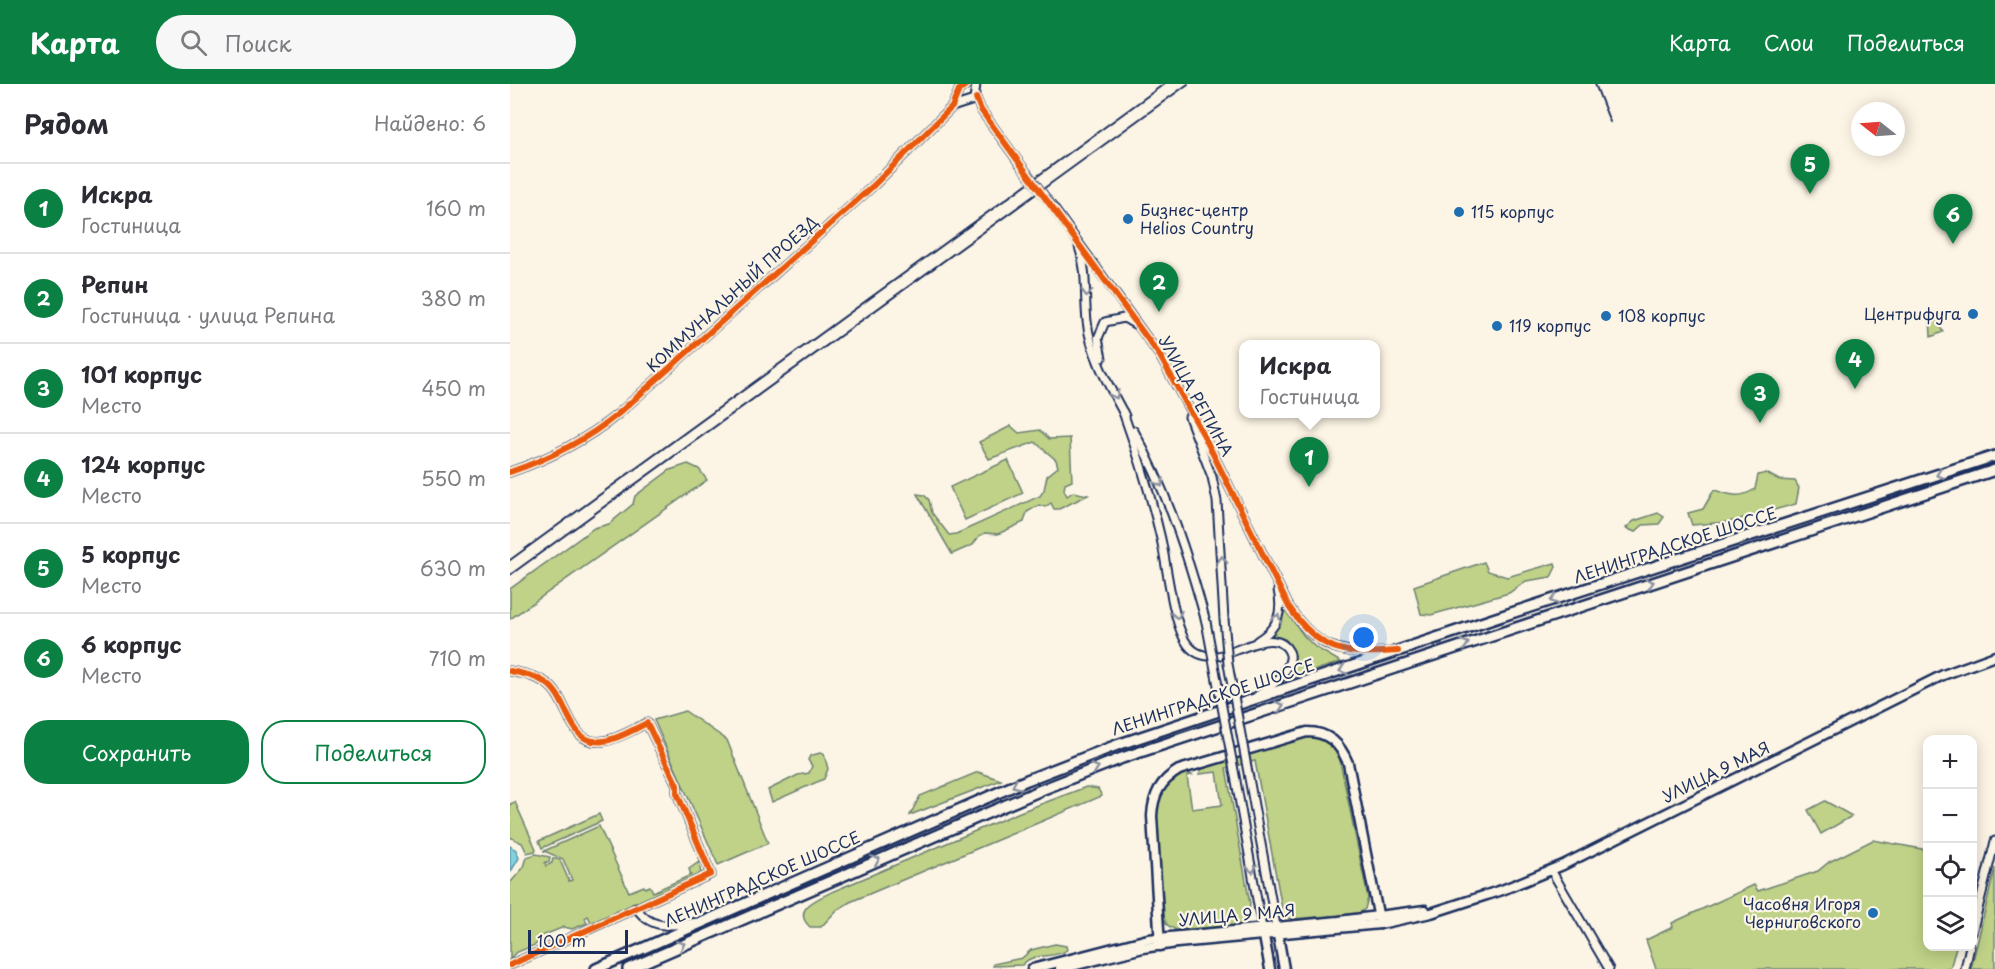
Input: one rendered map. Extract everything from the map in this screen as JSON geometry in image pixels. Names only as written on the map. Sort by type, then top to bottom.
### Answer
[{"type":"highway","name":"ЛЕНИНГРАДСКОЕ ШОССЕ","points":[[596,969],[1036,776],[1128,741],[1995,456]]},
{"type":"highway","name":"ЛЕНИНГРАДСКОЕ ШОССЕ","points":[[628,969],[1071,777],[1122,758],[1995,470]]},
{"type":"main road","name":"УЛИЦА 9 МАЯ","points":[[1032,969],[1160,942],[1379,920],[1447,907],[1551,870],[1943,675],[1995,656]]},
{"type":"main road","points":[[1160,942],[1152,816],[1155,799],[1162,783],[1179,770],[1307,732],[1328,736],[1343,751],[1348,763],[1379,920]]},
{"type":"main road","points":[[1277,930],[1284,969]]},
{"type":"main road","points":[[1263,931],[1270,969]]},
{"type":"main road","name":"УЛИЦА 9 МАЯ","points":[[1060,969],[1160,942]]},
{"type":"street","points":[[952,106],[968,103],[976,91],[971,85],[966,84],[958,92],[959,98],[968,103]]},
{"type":"street","name":"УЛИЦА РЕПИНА","points":[[976,91],[981,110],[1145,333],[1203,434],[1276,581],[1303,627],[1321,642],[1349,652],[1398,651]]},
{"type":"street","name":"КОММУНАЛЬНЫЙ ПРОЕЗД","points":[[510,472],[571,447],[618,414],[873,186],[952,106],[958,92]]},
{"type":"street","name":"УЛИЦА РЕПИНА","points":[[968,103],[981,110]]},
{"type":"street","points":[[1074,237],[1085,268],[1090,337],[1123,412],[1163,489],[1182,539],[1206,622],[1263,931]]},
{"type":"street","points":[[1107,378],[1099,346],[1102,326],[1111,319],[1124,318],[1145,333]]},
{"type":"street","points":[[1182,400],[1212,477],[1217,501],[1228,664],[1277,930]]},
{"type":"street","points":[[1123,412],[1140,461],[1161,537],[1182,635],[1192,650],[1204,655],[1225,655],[1253,644],[1270,632],[1278,620],[1281,607],[1276,581]]},
{"type":"street","points":[[1249,701],[1282,675],[1288,667],[1290,654],[1278,642],[1253,644]]},
{"type":"street","points":[[510,672],[546,682],[556,693],[575,731],[586,739],[606,741],[647,723],[677,785],[677,793],[711,874],[510,965]]},
{"type":"street","points":[[1977,913],[1995,841]]},
{"type":"street","points":[[1551,870],[1609,969]]},
{"type":"street","points":[[636,908],[644,919],[656,925],[704,921]]},
{"type":"street","points":[[1965,969],[1969,951]]},
{"type":"green space","points":[[1933,315],[1943,332],[1931,337],[1930,317]]},
{"type":"green space","points":[[1011,426],[1019,433],[1040,430],[1049,439],[1070,438],[1072,481],[1065,484],[1064,490],[1067,496],[1073,492],[1088,495],[1059,509],[1054,509],[1051,503],[1045,507],[1039,505],[1027,512],[1024,522],[998,534],[985,533],[979,536],[973,545],[952,554],[917,494],[924,495],[929,500],[932,513],[949,535],[956,534],[1040,496],[1047,476],[1058,467],[1056,460],[1035,442],[989,459],[979,442]]},
{"type":"green space","points":[[1008,460],[1023,493],[965,520],[950,487]]},
{"type":"green space","points":[[688,464],[699,469],[707,480],[510,619],[510,589],[594,528],[609,524],[633,504],[635,496],[670,470]]},
{"type":"green space","points":[[1766,473],[1779,480],[1795,481],[1799,488],[1796,504],[1729,522],[1692,525],[1688,513],[1703,509],[1714,490],[1730,495],[1745,494],[1755,489],[1758,475]]},
{"type":"green space","points":[[1658,513],[1664,517],[1659,524],[1643,525],[1635,532],[1626,528],[1634,521]]},
{"type":"green space","points":[[1484,562],[1488,571],[1507,577],[1555,563],[1556,567],[1551,577],[1526,581],[1509,593],[1431,615],[1421,614],[1414,586]]},
{"type":"green space","points":[[1285,609],[1304,636],[1315,647],[1341,662],[1288,679],[1293,653],[1285,639],[1269,635],[1280,624]]},
{"type":"green space","points":[[685,711],[727,740],[768,843],[718,865],[654,720]]},
{"type":"green space","points":[[1300,737],[1323,740],[1339,756],[1368,898],[1365,909],[1358,914],[1290,919],[1283,914],[1255,761],[1226,768],[1250,904],[1248,919],[1239,926],[1176,930],[1167,925],[1163,915],[1157,834],[1158,803],[1165,786],[1186,772],[1192,775],[1187,776],[1192,809],[1222,805],[1217,772],[1199,774],[1202,768]]},
{"type":"green space","points":[[824,754],[828,769],[824,779],[772,802],[768,790],[798,775],[809,773],[812,766],[808,760],[810,756]]},
{"type":"green space","points":[[978,772],[1001,780],[910,815],[920,796]]},
{"type":"green space","points":[[1086,787],[1098,789],[1102,796],[850,902],[837,910],[821,927],[810,927],[805,920],[803,914],[805,909],[815,900],[1020,812]]},
{"type":"green space","points":[[1825,801],[1852,816],[1821,834],[1808,810]]},
{"type":"green space","points":[[515,802],[535,851],[527,853],[522,843],[510,837],[510,804]]},
{"type":"green space","points":[[599,814],[602,821],[542,848],[539,841]]},
{"type":"green space","points":[[599,826],[629,892],[650,886],[653,892],[691,875],[689,869],[699,862],[701,874],[699,877],[592,924],[588,916],[585,918],[587,923],[572,929],[564,927],[539,937],[537,944],[515,953],[510,960],[510,883],[524,867],[527,857],[536,854],[550,857],[549,862],[545,862],[546,866],[552,863],[553,858],[560,860],[569,881],[572,880],[563,859],[544,851]]},
{"type":"green space","points":[[1873,840],[1923,849],[1923,951],[1955,951],[1950,969],[1656,969],[1646,940],[1673,927],[1672,923],[1754,885],[1758,891],[1818,871],[1829,862]]},
{"type":"green space","points":[[1995,868],[1995,969],[1971,969]]},
{"type":"green space","points":[[1055,944],[1066,946],[1067,950],[1056,955],[1032,958],[1022,965],[993,966],[993,964],[1022,958],[1031,950]]},
{"type":"water","points":[[510,846],[516,850],[519,858],[510,873]]},
{"type":"railway","points":[[510,560],[1164,84]]},
{"type":"railway","points":[[510,575],[1188,84]]},
{"type":"railway","points":[[1595,84],[1610,122]]},
{"type":"cycle path","points":[[510,472],[567,448],[618,414],[873,186],[952,107],[959,90],[967,84]]},
{"type":"cycle path","points":[[976,98],[981,110],[1160,356],[1203,434],[1289,607],[1300,622],[1312,634],[1335,648],[1363,652],[1398,651]]},
{"type":"cycle path","points":[[510,671],[546,683],[560,699],[576,729],[583,737],[592,741],[615,738],[647,723],[677,785],[677,793],[711,874],[510,965]]},
{"type":"place","name":"5 корпус","points":[[1810,194]]},
{"type":"place","name":"115 корпус","points":[[1459,212]]},
{"type":"place","name":"Бизнес-центр Helios Country","points":[[1128,219]]},
{"type":"place","name":"6 корпус","points":[[1953,244]]},
{"type":"place","name":"Репин","points":[[1159,312]]},
{"type":"place","name":"Центрифуга","points":[[1973,314]]},
{"type":"place","name":"108 корпус","points":[[1606,316]]},
{"type":"place","name":"119 корпус","points":[[1497,326]]},
{"type":"place","name":"124 корпус","points":[[1855,389]]},
{"type":"place","name":"101 корпус","points":[[1760,423]]},
{"type":"place","name":"Искра","points":[[1309,487]]},
{"type":"place","name":"Часовня Игоря Черниговского","points":[[1873,913]]}]
